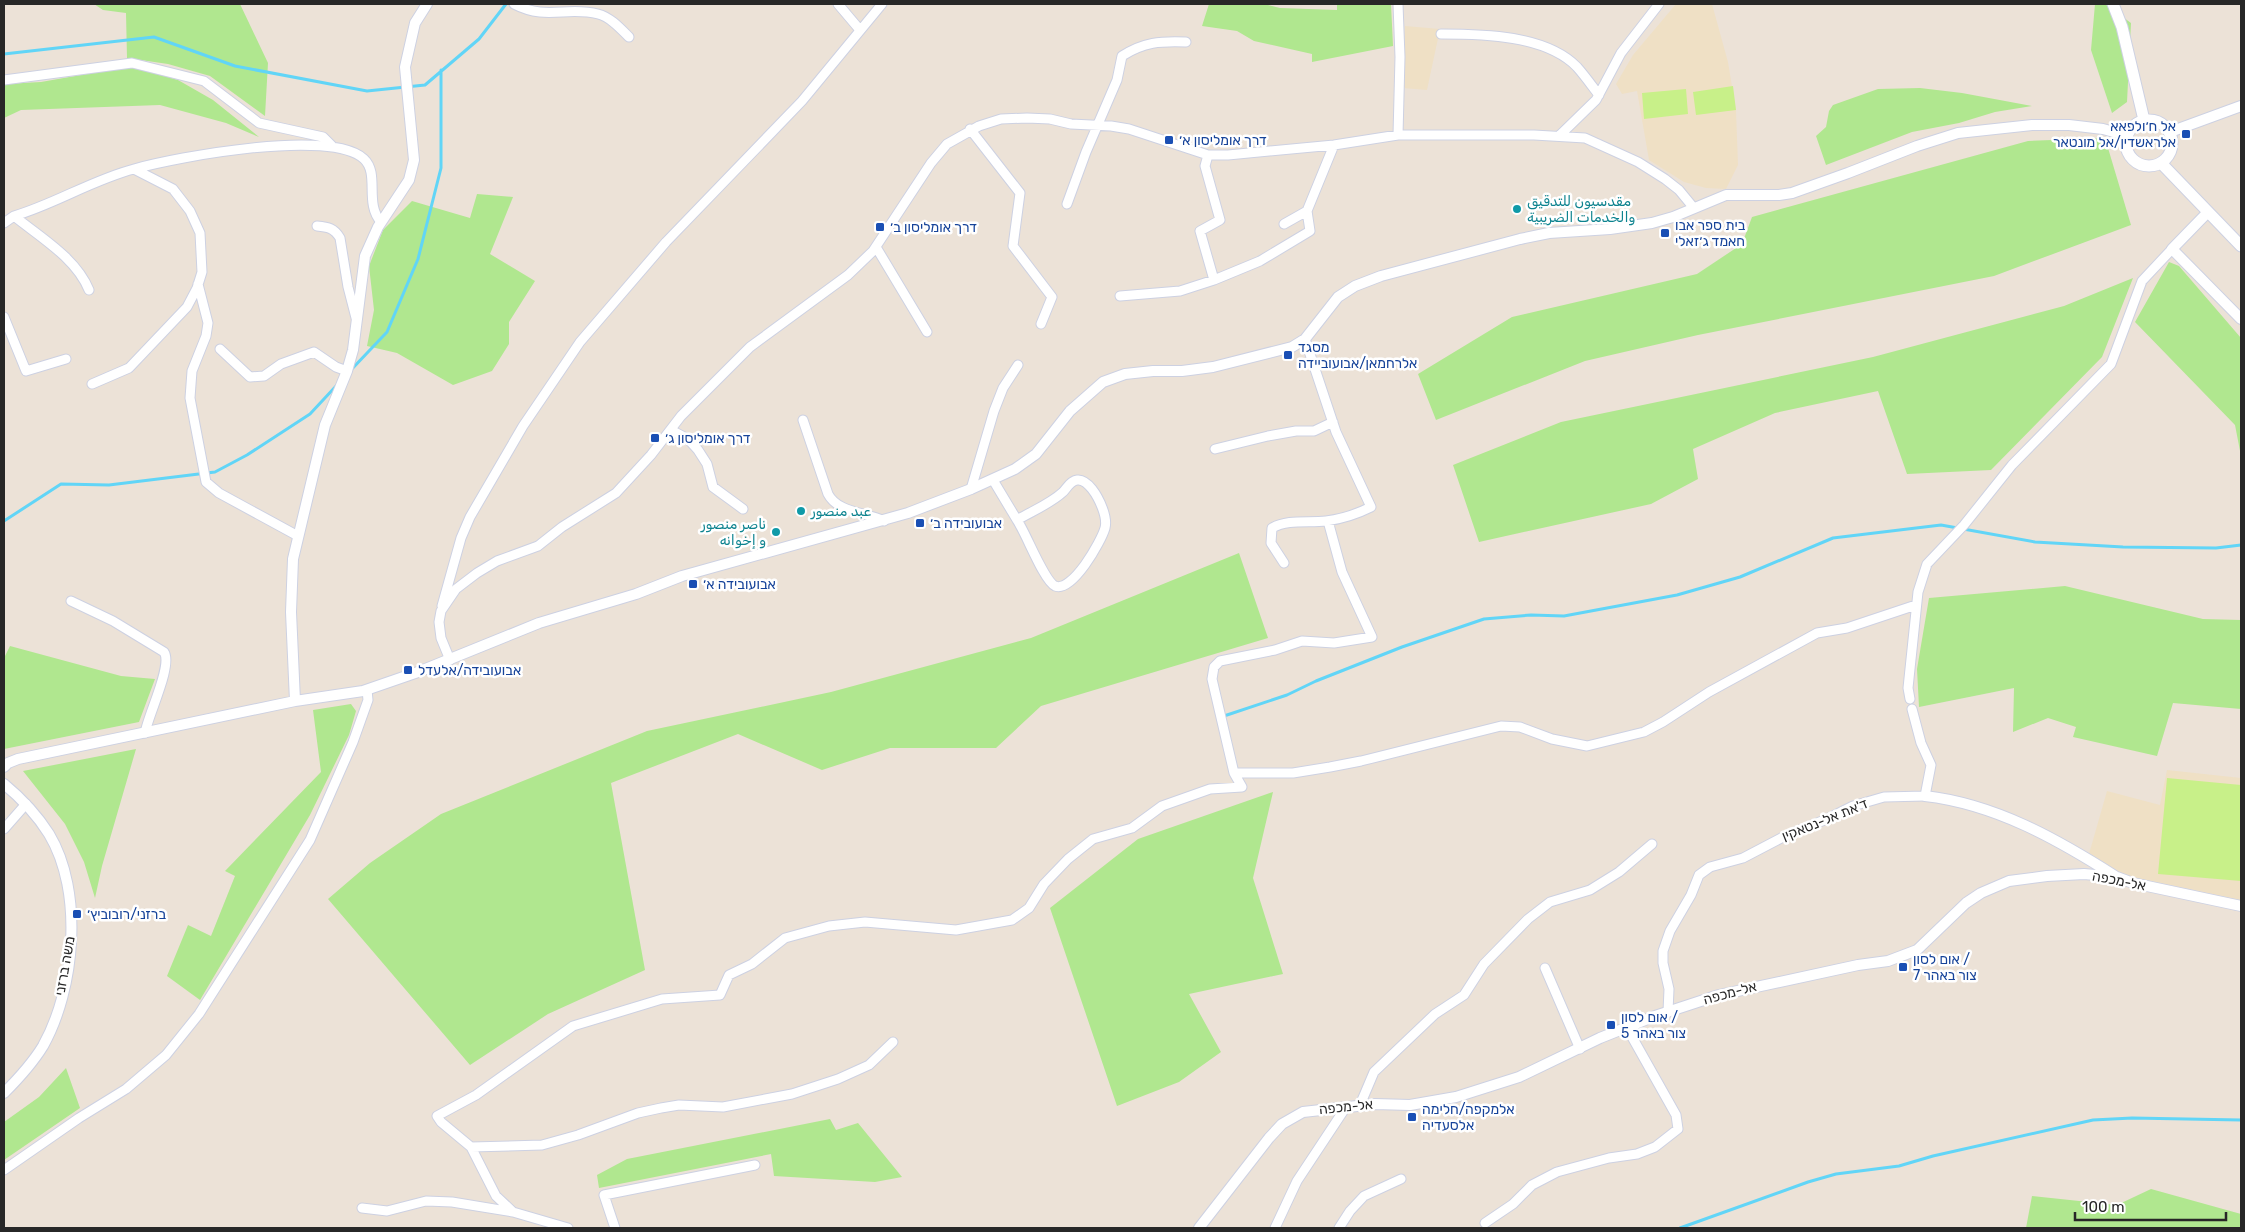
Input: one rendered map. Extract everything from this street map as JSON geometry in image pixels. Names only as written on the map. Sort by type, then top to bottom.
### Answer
[{"type":"main road","points":[[2113,4],[2122,27],[2144,120]]},
{"type":"main road","points":[[2144,120],[2159,122],[2170,132],[2172,146],[2170,152],[2161,163],[2146,166],[2132,158],[2128,152],[2128,136],[2134,126],[2144,120]]},
{"type":"main road","points":[[2161,163],[2241,246]]},
{"type":"street","points":[[295,701],[291,612],[293,559],[324,425],[348,371],[353,350],[365,256],[381,222],[409,180],[414,160],[405,66],[415,23],[427,4]]},
{"type":"street","points":[[514,4],[529,12],[543,14],[577,11],[599,14],[613,22],[629,37]]},
{"type":"street","points":[[838,4],[860,30]]},
{"type":"street","points":[[450,660],[441,638],[439,622],[461,538],[470,517],[523,426],[580,342],[666,242],[802,100],[882,4]]},
{"type":"street","points":[[1398,4],[1400,57],[1398,134]]},
{"type":"street","points":[[1559,136],[1584,113],[1599,95],[1621,52],[1659,4]]},
{"type":"street","points":[[1441,34],[1486,34],[1510,38],[1554,52],[1576,66],[1599,95]]},
{"type":"street","points":[[1067,204],[1117,80],[1122,56],[1136,47],[1161,41],[1186,42]]},
{"type":"street","points":[[4,80],[132,63],[204,81],[259,123],[323,137],[332,146]]},
{"type":"street","points":[[2170,132],[2241,106]]},
{"type":"street","points":[[441,611],[456,589],[477,573],[497,561],[538,546],[562,526],[616,493],[651,455],[681,416],[750,347],[848,275],[876,247],[931,163],[947,144],[970,129],[1001,120],[1027,118],[1129,129],[1208,154],[1228,155],[1334,145],[1398,134],[1585,138],[1638,162],[1665,179],[1679,190],[1693,207]]},
{"type":"street","points":[[4,767],[8,762],[18,759],[295,701],[366,690],[450,660],[540,623],[636,594],[682,576],[884,521],[971,489],[1015,469],[1036,454],[1070,411],[1103,382],[1125,374],[1153,371],[1182,371],[1213,367],[1292,347],[1305,339],[1338,297],[1355,286],[1380,276],[1495,244],[1549,233],[1610,229],[1652,223],[1732,194],[1779,195],[1792,193],[1917,146],[1958,133],[2032,125],[2069,125],[2103,129],[2128,136]]},
{"type":"street","points":[[970,129],[1020,193],[1013,246],[1052,297],[1041,324]]},
{"type":"street","points":[[1120,296],[1180,291],[1214,280],[1260,262],[1310,231],[1307,211],[1334,145]]},
{"type":"street","points":[[4,223],[14,216],[134,169],[216,152],[250,148],[332,146],[356,153],[366,161],[371,175],[372,208],[381,222]]},
{"type":"street","points":[[1208,154],[1205,166],[1220,220],[1200,231],[1214,280]]},
{"type":"street","points":[[92,384],[129,368],[187,307],[202,272],[200,233],[190,211],[173,189],[134,169]]},
{"type":"street","points":[[1284,224],[1307,211]]},
{"type":"street","points":[[1925,796],[1931,765],[1920,743],[1908,688],[1916,605],[1927,564],[1964,525],[2012,465],[2111,364],[2142,281],[2208,212]]},
{"type":"street","points":[[14,216],[69,261],[84,276],[89,290]]},
{"type":"street","points":[[317,226],[328,227],[336,232],[340,238],[348,287],[357,321]]},
{"type":"street","points":[[876,247],[927,332]]},
{"type":"street","points":[[2172,249],[2241,319]]},
{"type":"street","points":[[198,284],[208,323],[206,336],[192,371],[190,398],[206,482],[219,493],[298,536]]},
{"type":"street","points":[[4,317],[26,371],[66,359]]},
{"type":"street","points":[[1284,563],[1271,543],[1272,528],[1282,522],[1328,521],[1355,514],[1371,507],[1333,422],[1305,339]]},
{"type":"street","points":[[220,349],[250,377],[264,376],[280,364],[314,352],[336,367],[348,371]]},
{"type":"street","points":[[971,489],[994,411],[1003,388],[1018,365]]},
{"type":"street","points":[[803,420],[832,503],[841,508],[871,515],[884,521]]},
{"type":"street","points":[[1215,449],[1268,436],[1296,431],[1314,431],[1333,422]]},
{"type":"street","points":[[670,430],[688,439],[707,464],[713,487],[742,509]]},
{"type":"street","points":[[993,480],[1017,520],[1026,534],[1047,579],[1055,586],[1064,585],[1091,559],[1105,527],[1104,516],[1095,493],[1086,483],[1077,480],[1072,482],[1056,497],[1017,520]]},
{"type":"street","points":[[513,1212],[496,1196],[471,1147],[441,1122],[437,1116],[476,1095],[573,1026],[662,999],[720,995],[729,975],[752,964],[785,938],[829,926],[865,922],[956,930],[1012,920],[1029,908],[1044,884],[1068,859],[1093,839],[1132,828],[1162,806],[1210,789],[1242,786],[1234,773],[1212,679],[1214,667],[1220,661],[1275,650],[1302,641],[1334,643],[1372,637],[1342,572],[1328,521]]},
{"type":"street","points":[[71,601],[113,621],[164,652],[167,657],[167,666],[148,719],[145,733]]},
{"type":"street","points":[[1234,773],[1293,773],[1338,765],[1500,726],[1520,727],[1552,740],[1587,746],[1613,740],[1644,732],[1709,692],[1817,633],[1847,628],[1916,605]]},
{"type":"street","points":[[4,1170],[79,1118],[126,1089],[166,1055],[187,1029],[214,991],[310,840],[353,742],[368,700],[366,690]]},
{"type":"street","name":"משה ברזני","points":[[4,784],[26,804],[50,835],[66,878],[71,903],[71,946],[63,990],[44,1044],[35,1059],[4,1092]]},
{"type":"street","name":"ד'את אל-נטאקין","points":[[1668,1012],[1669,990],[1662,951],[1670,931],[1684,911],[1699,875],[1710,867],[1743,858],[1784,836],[1854,806],[1884,798],[1925,796],[1940,798],[2019,822],[2079,853],[2117,877]]},
{"type":"street","points":[[4,829],[26,804]]},
{"type":"street","points":[[1360,1105],[1374,1072],[1435,1014],[1464,995],[1484,964],[1528,919],[1550,902],[1590,890],[1619,872],[1652,844]]},
{"type":"street","name":"אל-מכפה","points":[[1199,1228],[1282,1124],[1303,1112],[1360,1105],[1410,1104],[1456,1097],[1519,1077],[1600,1038],[1719,995],[1858,965],[1888,961],[1917,950],[1966,903],[1981,893],[2009,881],[2084,874],[2117,877],[2133,883],[2241,906]]},
{"type":"street","points":[[1545,968],[1580,1049]]},
{"type":"street","points":[[1485,1223],[1513,1204],[1532,1184],[1557,1172],[1610,1158],[1637,1154],[1655,1147],[1678,1129],[1676,1115],[1627,1028]]},
{"type":"street","points":[[471,1147],[542,1145],[578,1135],[638,1113],[661,1108],[679,1105],[723,1107],[792,1094],[838,1079],[869,1065],[893,1042]]},
{"type":"street","points":[[1275,1228],[1297,1181],[1346,1107]]},
{"type":"street","points":[[615,1228],[604,1195],[755,1165]]},
{"type":"street","points":[[1339,1228],[1350,1210],[1364,1196],[1401,1179]]},
{"type":"street","points":[[362,1208],[387,1211],[426,1201],[452,1202],[513,1212],[568,1228]]},
{"type":"shaded area","points":[[1676,4],[1712,4],[1728,62],[1736,111],[1738,165],[1726,189],[1706,188],[1684,182],[1649,160],[1637,91],[1622,94],[1616,84],[1633,55]]},
{"type":"shaded area","points":[[1405,26],[1440,29],[1427,90],[1403,88]]},
{"type":"shaded area","points":[[2167,770],[2241,778],[2241,900],[2118,874],[2089,854],[2107,791],[2160,805]]},
{"type":"green space","points":[[94,4],[240,4],[268,63],[265,116],[210,76],[168,64],[127,58],[126,13],[103,10]]},
{"type":"green space","points":[[1209,4],[1264,4],[1280,8],[1337,10],[1337,4],[1391,4],[1393,46],[1312,62],[1312,54],[1254,41],[1237,31],[1202,26]]},
{"type":"green space","points":[[2095,4],[2105,4],[2131,23],[2127,102],[2112,113],[2091,50]]},
{"type":"green space","points":[[132,66],[178,80],[213,100],[259,137],[226,123],[160,105],[21,110],[4,118],[4,84],[41,82]]},
{"type":"green space","points":[[1733,86],[1736,110],[1696,115],[1693,92]]},
{"type":"green space","points":[[1920,88],[1962,93],[2032,106],[1995,112],[1959,123],[1912,132],[1826,165],[1816,136],[1826,127],[1829,111],[1833,105],[1878,89]]},
{"type":"green space","points":[[1686,89],[1688,114],[1644,119],[1642,93]]},
{"type":"green space","points":[[2105,138],[2131,225],[1994,276],[1698,335],[1585,361],[1436,420],[1418,374],[1512,317],[1697,274],[1742,244],[1752,217],[2028,141]]},
{"type":"green space","points":[[477,194],[513,197],[490,254],[535,281],[509,322],[509,344],[492,371],[453,385],[397,353],[367,346],[374,310],[369,266],[383,230],[412,201],[470,218]]},
{"type":"green space","points":[[2169,262],[2179,266],[2241,338],[2241,456],[2235,425],[2135,322]]},
{"type":"green space","points":[[2133,278],[2102,357],[1991,470],[1907,474],[1878,391],[1775,413],[1693,449],[1698,479],[1651,504],[1479,542],[1453,465],[1561,422],[1873,357],[2064,306]]},
{"type":"green space","points":[[1239,553],[1268,638],[1041,706],[996,748],[890,748],[822,770],[738,734],[611,783],[645,970],[548,1014],[470,1065],[328,899],[370,863],[441,814],[647,731],[831,692],[1031,638]]},
{"type":"green space","points":[[2065,586],[2203,619],[2241,620],[2241,709],[2173,703],[2157,756],[2073,737],[2076,727],[2048,718],[2013,732],[2014,688],[1919,707],[1917,669],[1929,598]]},
{"type":"green space","points":[[10,646],[121,676],[155,679],[139,722],[4,749],[4,658]]},
{"type":"green space","points":[[351,704],[356,711],[349,735],[310,815],[200,1000],[167,976],[188,925],[211,936],[235,876],[225,871],[321,772],[313,710]]},
{"type":"green space","points":[[136,749],[102,866],[95,898],[84,862],[65,824],[23,771]]},
{"type":"green space","points":[[2167,778],[2241,785],[2241,881],[2158,874]]},
{"type":"green space","points":[[1273,792],[1253,878],[1283,974],[1189,994],[1221,1052],[1179,1082],[1117,1106],[1050,908],[1138,839]]},
{"type":"green space","points":[[66,1068],[80,1108],[4,1160],[4,1122],[39,1097]]},
{"type":"green space","points":[[830,1119],[836,1130],[858,1123],[902,1177],[875,1182],[774,1176],[771,1154],[599,1188],[597,1175],[627,1159]]},
{"type":"green space","points":[[2151,1189],[2241,1214],[2241,1228],[2026,1228],[2032,1196],[2117,1205]]},
{"type":"waterway","points":[[4,54],[154,37],[235,66],[367,91],[425,85],[479,39],[506,4]]},
{"type":"waterway","points":[[350,371],[387,332],[418,259],[441,168],[441,70]]},
{"type":"waterway","points":[[4,521],[61,484],[109,485],[215,472],[247,455],[310,414],[337,385]]},
{"type":"waterway","points":[[1224,716],[1287,695],[1316,681],[1402,647],[1484,619],[1531,615],[1564,616],[1677,595],[1740,577],[1833,538],[1941,525],[2035,542],[2123,547],[2216,548],[2241,545]]},
{"type":"waterway","points":[[1680,1228],[1808,1182],[1836,1174],[1899,1166],[1933,1156],[2093,1120],[2132,1118],[2241,1120]]},
{"type":"place","name":"אל ח׳ולפאא אלראשדין/אל מונטאר","points":[[2186,134]]},
{"type":"place","name":"דרך אומליסון א׳","points":[[1169,140]]},
{"type":"place","name":"مقدسيون للتدقيق والخدمات الضريبية","points":[[1517,209]]},
{"type":"place","name":"דרך אומליסון ב׳","points":[[880,227]]},
{"type":"place","name":"בית ספר אבו חאמד ג׳זאלי","points":[[1665,233]]},
{"type":"place","name":"מסגד אלרחמאן/אבועוביידה","points":[[1288,355]]},
{"type":"place","name":"דרך אומליסון ג׳","points":[[655,438]]},
{"type":"place","name":"عبد منصور","points":[[801,511]]},
{"type":"place","name":"אבועובידה ב׳","points":[[920,523]]},
{"type":"place","name":"ناصر منصور و إخوانه","points":[[776,532]]},
{"type":"place","name":"אבועובידה א׳","points":[[693,584]]},
{"type":"place","name":"אבועובידה/אלעדל","points":[[408,670]]},
{"type":"place","name":"ברזני/רובוביץ׳","points":[[77,914]]},
{"type":"place","name":"אום לסון / צור באהר 7","points":[[1903,967]]},
{"type":"place","name":"אום לסון / צור באהר 5","points":[[1611,1025]]},
{"type":"place","name":"אלמקפה/חלימה אלסעדיה","points":[[1412,1117]]}]
